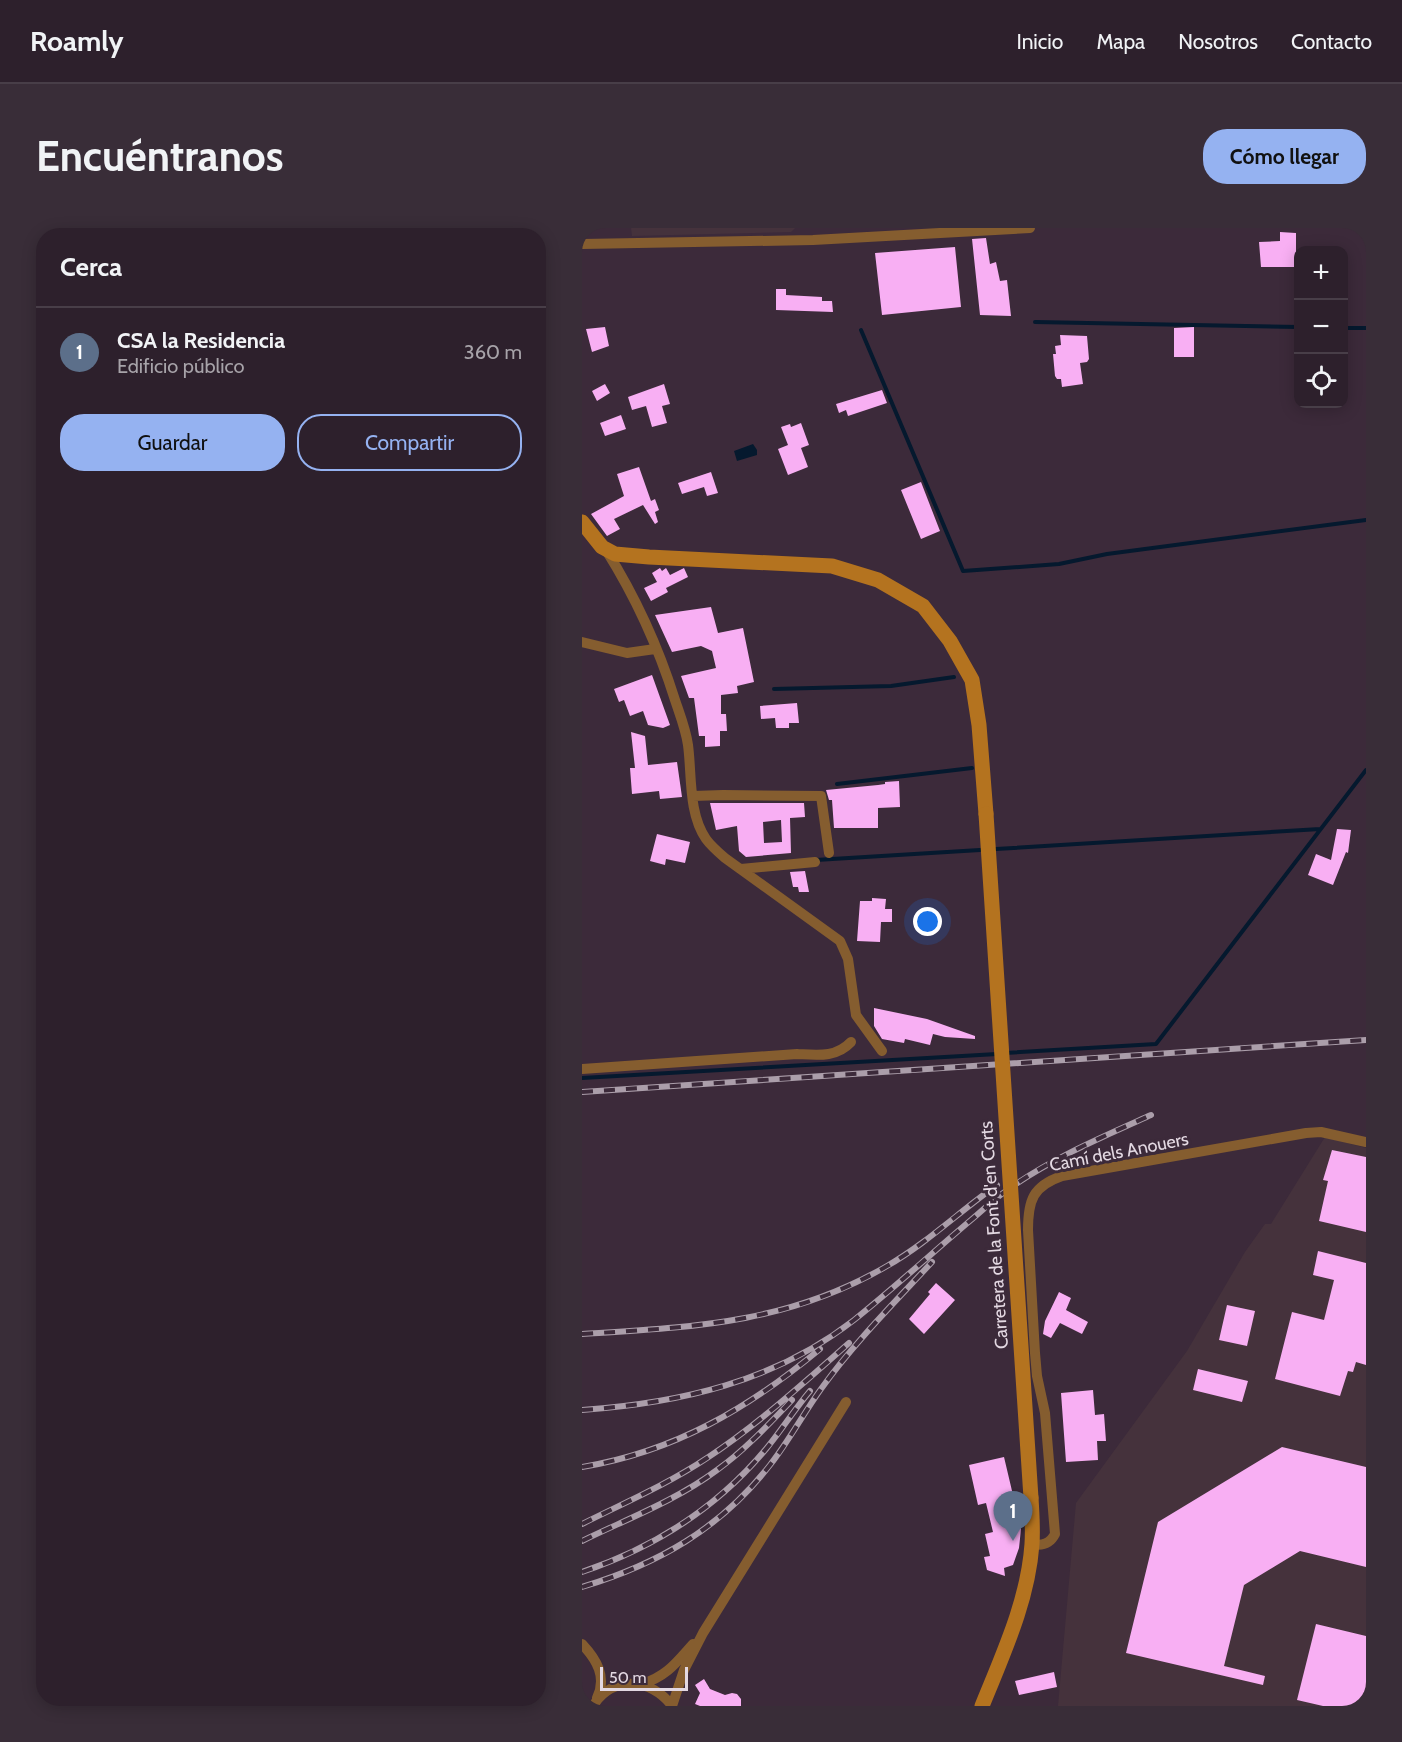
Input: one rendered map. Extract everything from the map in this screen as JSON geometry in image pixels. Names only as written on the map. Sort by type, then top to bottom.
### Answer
[{"type":"street","points":[[582,244],[813,240],[1030,228]]},
{"type":"street","points":[[582,522],[606,550],[619,571],[674,697],[688,741],[693,796],[699,823],[706,840],[725,858],[840,941],[848,959],[856,1015],[882,1051]]},
{"type":"street","name":"Carretera de la Font d'en Corts","points":[[606,550],[628,556],[831,566],[878,580],[923,606],[950,641],[972,680],[980,726],[1031,1498],[1032,1544],[1019,1609],[982,1706]]},
{"type":"street","points":[[582,642],[627,653],[655,649]]},
{"type":"street","points":[[693,796],[821,796],[829,853]]},
{"type":"street","points":[[741,868],[815,862]]},
{"type":"street","points":[[582,1069],[797,1054],[829,1055],[844,1050],[852,1042]]},
{"type":"street","name":"Camí dels Anouers","points":[[1032,1544],[1047,1543],[1055,1534],[1045,1413],[1037,1376],[1028,1230],[1028,1213],[1034,1194],[1041,1185],[1062,1176],[1306,1133],[1321,1132],[1366,1142]]},
{"type":"street","points":[[642,1684],[656,1690],[672,1706],[684,1670],[703,1633],[846,1402]]},
{"type":"street","points":[[593,1705],[601,1696],[616,1686],[642,1684],[659,1679],[673,1668],[703,1633]]},
{"type":"street","points":[[582,1644],[599,1666],[601,1689],[593,1705]]},
{"type":"street","name":"Carretera de la Font d'en Corts","points":[[969,1706],[1004,1650]]},
{"type":"shaded area","points":[[631,228],[795,228],[791,232],[632,236]]},
{"type":"shaded area","points":[[1325,1137],[1366,1148],[1366,1706],[1058,1706],[1076,1503],[1187,1351],[1245,1252],[1265,1224],[1271,1224]]},
{"type":"water","points":[[753,444],[757,455],[737,461],[734,451]]},
{"type":"building","points":[[1280,232],[1296,233],[1294,267],[1261,267],[1259,242],[1280,241]]},
{"type":"building","points":[[986,238],[990,264],[996,262],[1000,281],[1007,280],[1011,316],[980,315],[972,239]]},
{"type":"building","points":[[955,247],[961,307],[882,315],[875,253]]},
{"type":"building","points":[[776,289],[786,289],[786,295],[822,297],[822,301],[832,301],[833,312],[776,310]]},
{"type":"building","points":[[605,327],[609,346],[592,352],[586,329]]},
{"type":"building","points":[[1194,327],[1194,357],[1174,357],[1174,328]]},
{"type":"building","points":[[1060,335],[1087,336],[1089,359],[1087,362],[1080,363],[1083,384],[1062,387],[1061,379],[1055,376],[1053,354],[1056,354],[1055,346],[1061,345]]},
{"type":"building","points":[[605,384],[610,393],[597,401],[592,391]]},
{"type":"building","points":[[664,384],[670,404],[662,406],[667,423],[652,427],[646,406],[632,410],[628,397]]},
{"type":"building","points":[[882,390],[887,403],[848,416],[846,410],[839,413],[836,404]]},
{"type":"building","points":[[621,415],[626,429],[605,436],[600,423]]},
{"type":"building","points":[[801,423],[809,445],[801,448],[808,467],[788,475],[778,449],[788,445],[781,427],[790,424],[791,427]]},
{"type":"building","points":[[639,467],[651,501],[655,499],[659,510],[655,512],[658,522],[655,524],[643,505],[614,519],[620,529],[607,536],[591,514],[624,496],[617,474]]},
{"type":"building","points":[[711,472],[718,493],[707,496],[704,487],[682,494],[678,483]]},
{"type":"building","points":[[921,482],[940,531],[921,539],[901,490]]},
{"type":"building","points":[[660,568],[662,571],[666,568],[670,575],[684,568],[688,577],[666,588],[668,592],[651,601],[644,588],[657,582],[652,573]]},
{"type":"building","points":[[711,607],[718,633],[743,628],[754,682],[737,686],[738,693],[721,695],[721,714],[726,714],[727,731],[720,731],[720,746],[705,747],[705,736],[699,736],[694,698],[689,698],[681,676],[716,668],[712,651],[701,646],[672,652],[655,615]]},
{"type":"building","points":[[652,675],[670,725],[663,728],[648,725],[643,711],[630,716],[624,700],[619,702],[614,689]]},
{"type":"building","points":[[797,703],[799,723],[789,723],[789,728],[776,728],[775,718],[761,719],[760,706]]},
{"type":"building","points":[[631,732],[645,736],[648,765],[677,762],[682,797],[660,799],[659,791],[632,794],[630,768],[635,768]]},
{"type":"building","points":[[899,781],[900,807],[878,808],[878,828],[834,828],[832,800],[829,800],[826,790]]},
{"type":"building","points":[[710,803],[804,803],[805,817],[790,818],[791,853],[746,857],[739,851],[737,826],[716,830]],"holes":[[[781,820],[782,842],[764,843],[763,822]]]},
{"type":"building","points":[[1337,829],[1351,830],[1348,853],[1346,852],[1333,885],[1308,875],[1316,854],[1331,860]]},
{"type":"building","points":[[657,834],[690,842],[685,863],[666,859],[665,865],[650,861]]},
{"type":"building","points":[[805,871],[809,892],[799,892],[798,887],[793,887],[790,872]]},
{"type":"building","points":[[872,898],[886,899],[885,909],[892,909],[892,922],[881,922],[880,942],[857,941],[860,901],[872,901]]},
{"type":"building","points":[[874,1008],[927,1019],[975,1036],[975,1039],[933,1034],[930,1045],[905,1039],[904,1043],[882,1039],[874,1026]]},
{"type":"building","points":[[1332,1150],[1366,1157],[1366,1232],[1319,1221],[1328,1181],[1323,1180]]},
{"type":"building","points":[[1318,1251],[1366,1263],[1366,1365],[1356,1362],[1353,1372],[1348,1371],[1340,1396],[1275,1379],[1292,1312],[1324,1320],[1334,1280],[1313,1275]]},
{"type":"building","points":[[936,1283],[955,1300],[924,1334],[909,1319],[930,1294],[928,1292]]},
{"type":"building","points":[[1059,1292],[1071,1298],[1066,1310],[1088,1322],[1082,1334],[1060,1323],[1051,1338],[1043,1334],[1045,1321]]},
{"type":"building","points":[[1227,1305],[1255,1311],[1247,1346],[1219,1340]]},
{"type":"building","points":[[1198,1369],[1248,1381],[1242,1402],[1193,1390]]},
{"type":"building","points":[[1093,1390],[1095,1415],[1104,1414],[1106,1441],[1097,1441],[1098,1460],[1066,1462],[1061,1393]]},
{"type":"building","points":[[1282,1447],[1366,1467],[1366,1567],[1300,1551],[1244,1585],[1224,1666],[1265,1676],[1263,1685],[1126,1653],[1158,1522]]},
{"type":"building","points":[[1004,1457],[1021,1529],[1019,1548],[1013,1565],[1004,1568],[1005,1576],[987,1570],[984,1557],[990,1556],[985,1534],[993,1532],[986,1503],[978,1505],[969,1465]]},
{"type":"building","points":[[1316,1624],[1366,1636],[1366,1706],[1323,1706],[1297,1700]]},
{"type":"building","points":[[1054,1672],[1057,1687],[1019,1695],[1015,1681]]},
{"type":"building","points":[[704,1679],[710,1689],[725,1695],[737,1694],[741,1699],[741,1706],[695,1704],[700,1693],[695,1685]]},
{"type":"waterway","points":[[1035,322],[1294,327]]},
{"type":"waterway","points":[[1348,328],[1366,328]]},
{"type":"waterway","points":[[861,330],[963,571],[1059,564],[1107,554],[1366,520]]},
{"type":"waterway","points":[[774,689],[891,686],[954,677]]},
{"type":"waterway","points":[[837,784],[972,768]]},
{"type":"waterway","points":[[1005,1053],[1156,1044],[1366,770]]},
{"type":"waterway","points":[[996,849],[1320,829]]},
{"type":"waterway","points":[[816,860],[980,850]]},
{"type":"waterway","points":[[582,1078],[997,1054]]},
{"type":"railway","points":[[582,1092],[1366,1040]]},
{"type":"railway","points":[[582,1410],[619,1407],[690,1395],[725,1386],[792,1359],[854,1320],[993,1201],[1023,1179],[1077,1149],[1151,1115]]},
{"type":"railway","points":[[582,1334],[701,1325],[776,1311],[813,1300],[850,1285],[902,1257],[997,1185]]},
{"type":"railway","points":[[582,1587],[610,1578],[662,1555],[709,1526],[730,1508],[770,1465],[821,1389],[847,1356],[932,1262]]},
{"type":"railway","points":[[582,1524],[661,1485],[707,1458],[762,1418],[849,1343]]},
{"type":"railway","points":[[582,1467],[648,1451],[679,1439],[738,1408],[820,1349]]},
{"type":"railway","points":[[582,1572],[634,1551],[705,1508],[747,1470],[772,1442],[810,1391]]},
{"type":"railway","points":[[582,1541],[669,1500],[702,1481],[747,1446],[792,1400]]},
{"type":"place","name":"CSA la Residencia","points":[[1013,1541]]}]
